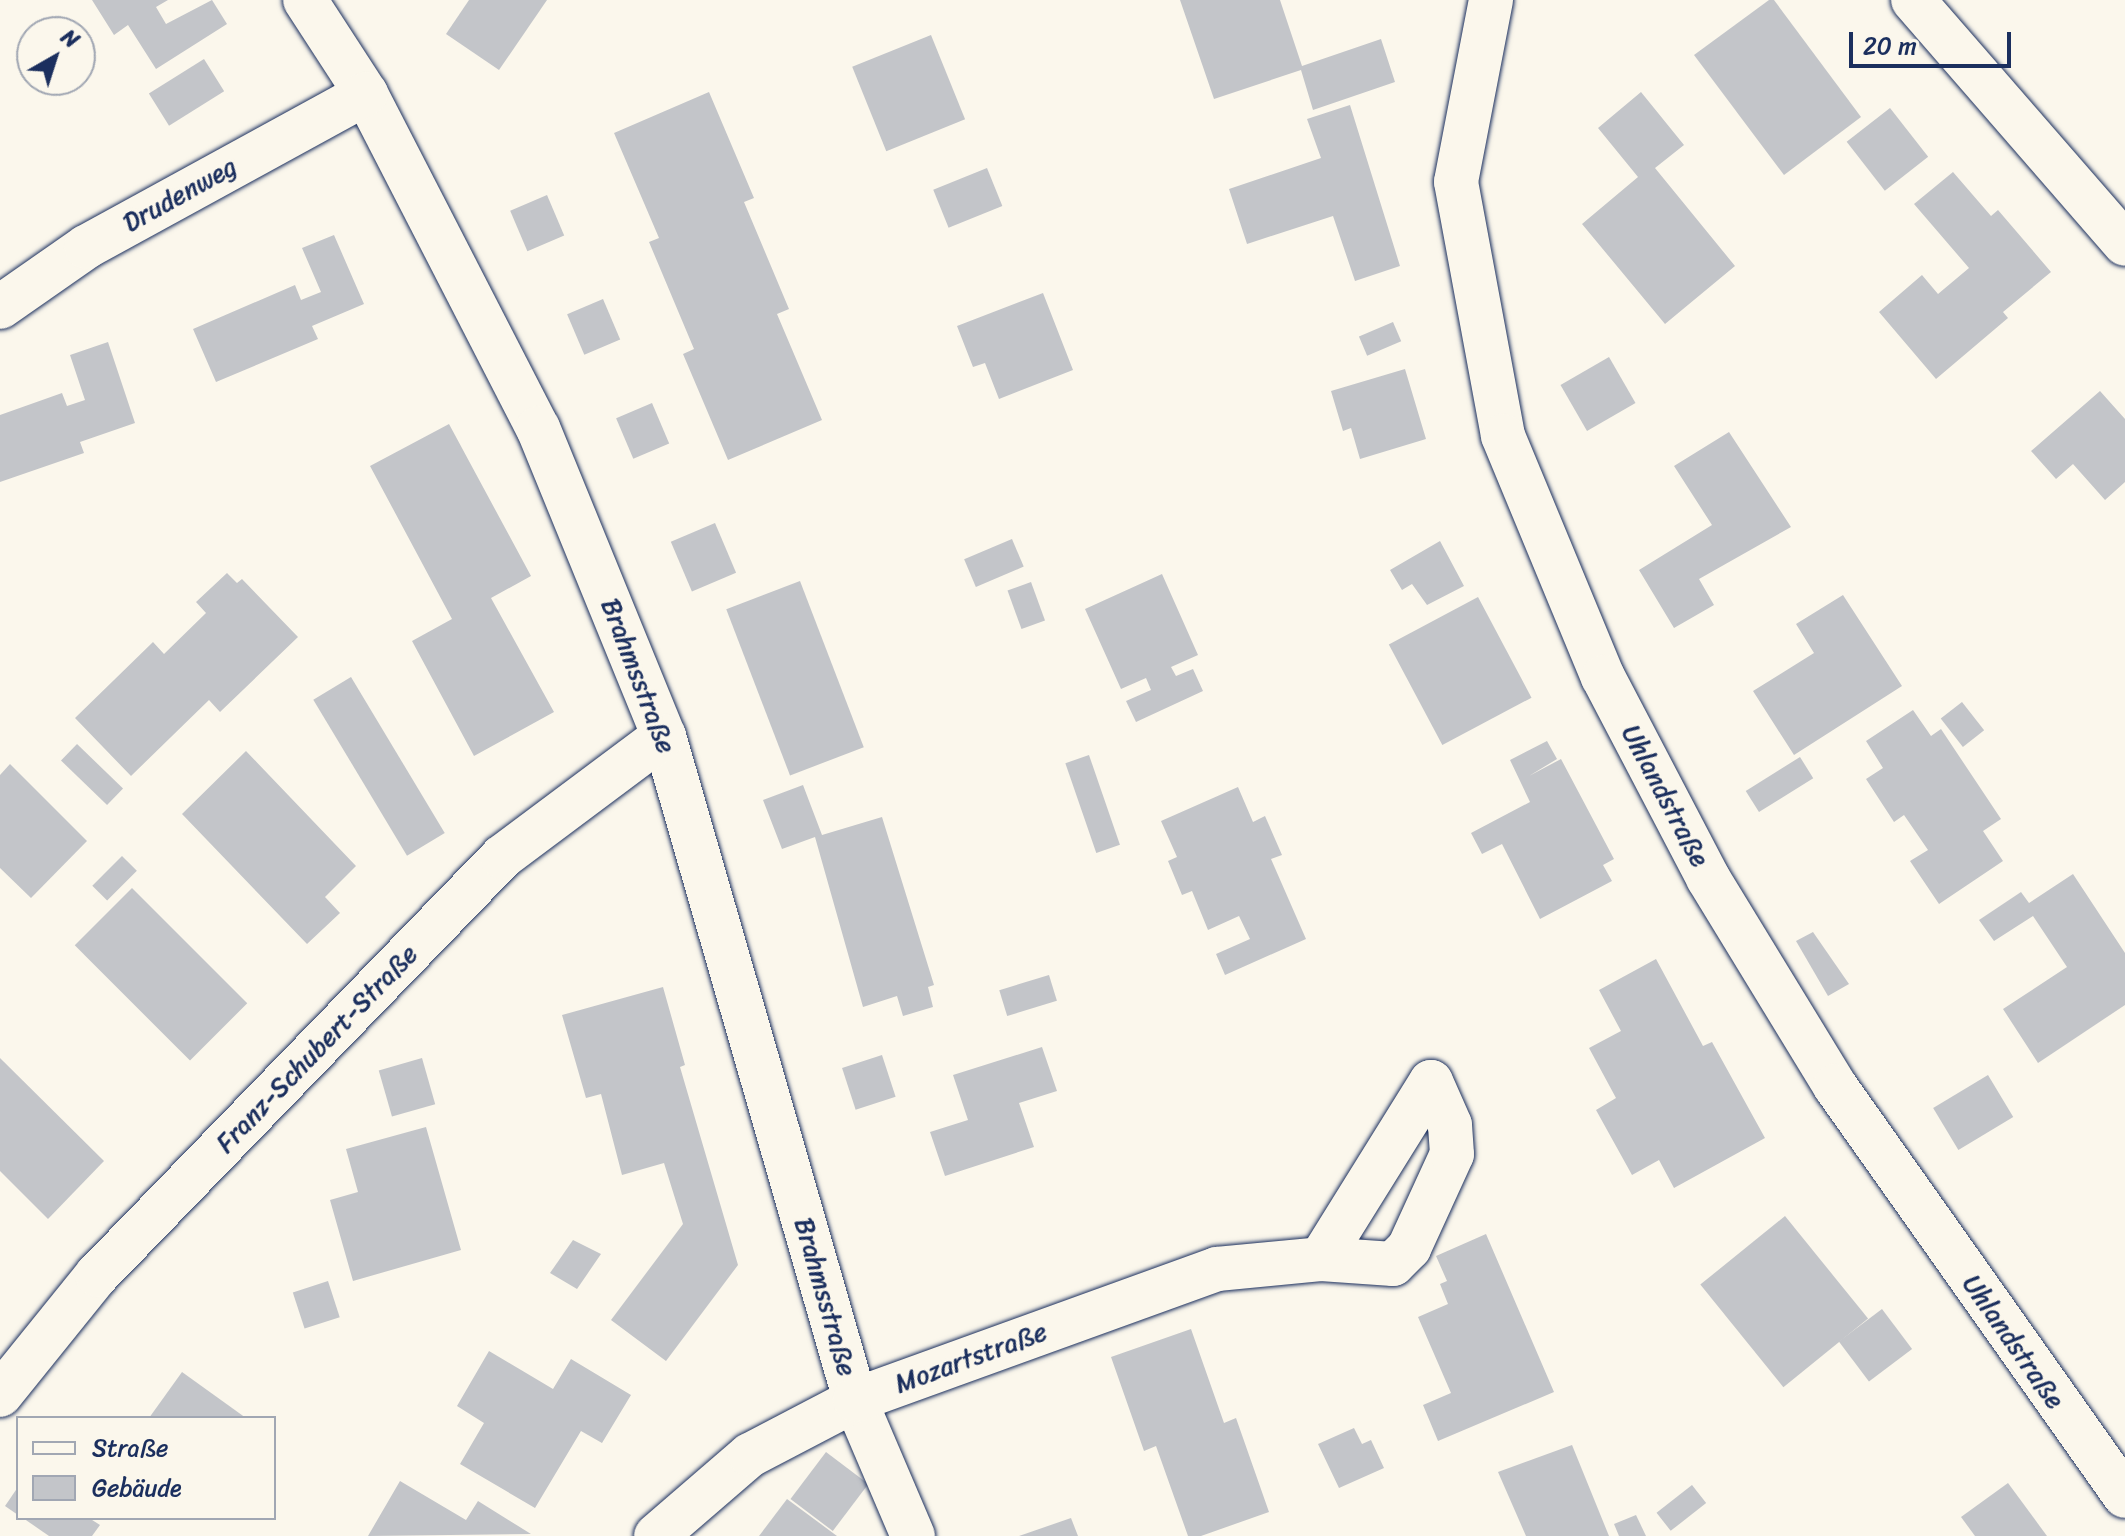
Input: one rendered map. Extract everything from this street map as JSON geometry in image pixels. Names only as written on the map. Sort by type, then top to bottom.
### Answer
[{"type":"street","name":"Brahmsstraße","points":[[305,0],[366,94],[538,428],[664,736],[855,1400],[913,1536]]},
{"type":"street","name":"Uhlandstraße","points":[[1491,0],[1456,182],[1503,436],[1603,677],[1708,878],[1835,1086],[2125,1496]]},
{"type":"street","points":[[1913,0],[2125,244]]},
{"type":"street","name":"Drudenweg","points":[[0,307],[86,247],[366,94]]},
{"type":"street","name":"Franz-Schubert-Straße","points":[[0,1395],[97,1275],[502,857],[664,736]]},
{"type":"street","name":"Mozartstraße","points":[[656,1536],[750,1455],[855,1400],[1217,1269],[1321,1259]]},
{"type":"building","points":[[92,0],[168,0],[156,7],[166,24],[212,0],[227,24],[156,69],[128,25],[114,35]]},
{"type":"building","points":[[469,0],[547,0],[499,70],[446,34]]},
{"type":"building","points":[[1180,0],[1280,0],[1302,66],[1381,39],[1395,82],[1313,110],[1301,70],[1214,99]]},
{"type":"building","points":[[1769,0],[1774,0],[1861,117],[1784,175],[1694,55]]},
{"type":"building","points":[[931,35],[965,119],[886,151],[852,67]]},
{"type":"building","points":[[204,59],[224,91],[169,126],[149,93]]},
{"type":"building","points":[[709,92],[754,198],[744,202],[789,309],[777,314],[822,420],[728,460],[683,354],[694,349],[649,242],[659,238],[614,133]]},
{"type":"building","points":[[1641,92],[1684,145],[1655,168],[1735,266],[1665,324],[1582,224],[1638,177],[1598,128]]},
{"type":"building","points":[[1350,105],[1400,266],[1355,281],[1333,216],[1247,244],[1229,189],[1321,158],[1307,119]]},
{"type":"building","points":[[1890,108],[1928,157],[1885,191],[1847,142]]},
{"type":"building","points":[[987,168],[1002,206],[949,228],[933,190]]},
{"type":"building","points":[[1953,172],[1991,216],[1998,210],[2051,272],[2003,312],[2008,318],[1936,379],[1879,312],[1922,275],[1938,294],[1969,268],[1914,204]]},
{"type":"building","points":[[547,195],[564,236],[527,251],[510,211]]},
{"type":"building","points":[[334,235],[364,304],[312,326],[318,339],[216,382],[193,329],[295,285],[301,300],[321,292],[302,248]]},
{"type":"building","points":[[1043,293],[1073,370],[999,399],[985,363],[973,367],[957,326]]},
{"type":"building","points":[[603,299],[620,340],[584,355],[567,314]]},
{"type":"building","points":[[1393,322],[1401,341],[1367,356],[1359,336]]},
{"type":"building","points":[[108,342],[135,423],[80,442],[84,453],[0,482],[0,415],[62,393],[67,406],[85,400],[70,355]]},
{"type":"building","points":[[1609,357],[1636,403],[1587,431],[1561,385]]},
{"type":"building","points":[[1405,369],[1426,439],[1360,459],[1351,428],[1343,431],[1331,391]]},
{"type":"building","points":[[2100,391],[2125,419],[2125,482],[2105,500],[2073,464],[2056,479],[2031,451]]},
{"type":"building","points":[[652,403],[669,444],[633,459],[616,418]]},
{"type":"building","points":[[449,424],[531,576],[491,598],[554,712],[474,756],[412,641],[452,619],[370,466]]},
{"type":"building","points":[[1729,432],[1791,527],[1699,579],[1714,605],[1674,628],[1639,570],[1712,525],[1674,466]]},
{"type":"building","points":[[715,523],[736,573],[692,591],[671,542]]},
{"type":"building","points":[[1012,539],[1024,567],[976,587],[964,559]]},
{"type":"building","points":[[1440,541],[1464,586],[1427,605],[1412,584],[1402,590],[1390,570]]},
{"type":"building","points":[[227,573],[237,583],[242,579],[298,637],[220,712],[209,700],[131,776],[75,718],[153,642],[164,654],[206,613],[196,602]]},
{"type":"building","points":[[1162,574],[1198,655],[1171,667],[1176,676],[1193,669],[1203,691],[1136,722],[1126,701],[1151,690],[1146,678],[1121,689],[1085,609]]},
{"type":"building","points":[[800,581],[864,747],[790,775],[726,609]]},
{"type":"building","points":[[1031,582],[1045,621],[1022,629],[1008,591]]},
{"type":"building","points":[[1843,595],[1902,686],[1794,755],[1753,691],[1814,653],[1796,624]]},
{"type":"building","points":[[1478,597],[1532,698],[1442,745],[1389,644]]},
{"type":"building","points":[[351,677],[445,833],[407,856],[313,700]]},
{"type":"building","points":[[1962,702],[1984,730],[1963,747],[1941,719]]},
{"type":"building","points":[[1913,710],[1931,736],[1941,729],[2001,819],[1983,831],[2003,861],[1939,904],[1910,861],[1928,850],[1904,815],[1894,822],[1866,779],[1883,768],[1866,741]]},
{"type":"building","points":[[1547,741],[1557,759],[1529,776],[1561,759],[1614,859],[1603,865],[1612,881],[1540,919],[1502,844],[1482,854],[1471,833],[1530,802],[1510,760]]},
{"type":"building","points":[[77,744],[123,788],[107,805],[61,761]]},
{"type":"building","points":[[246,751],[356,866],[325,897],[340,913],[307,944],[182,814]]},
{"type":"building","points":[[1089,755],[1120,845],[1096,853],[1065,763]]},
{"type":"building","points":[[1800,757],[1813,778],[1759,812],[1746,791]]},
{"type":"building","points":[[10,764],[87,841],[31,898],[0,868],[0,775]]},
{"type":"building","points":[[803,785],[822,835],[882,817],[934,985],[928,987],[933,1007],[903,1016],[897,996],[863,1007],[815,837],[782,849],[763,800]]},
{"type":"building","points":[[1238,787],[1253,822],[1265,816],[1282,855],[1271,859],[1306,939],[1225,975],[1216,954],[1250,939],[1239,916],[1208,930],[1192,891],[1182,895],[1168,861],[1177,857],[1161,821]]},
{"type":"building","points":[[122,856],[137,871],[107,901],[92,886]]},
{"type":"building","points":[[2073,874],[2125,953],[2125,1005],[2038,1063],[2003,1009],[2067,967],[2033,916],[1994,941],[1979,920],[2021,892],[2029,903]]},
{"type":"building","points":[[132,888],[247,1003],[190,1061],[75,945]]},
{"type":"building","points":[[1813,932],[1849,984],[1828,996],[1796,941]]},
{"type":"building","points":[[1656,959],[1703,1046],[1712,1042],[1765,1138],[1674,1188],[1659,1160],[1632,1175],[1596,1110],[1616,1098],[1589,1048],[1621,1031],[1599,990]]},
{"type":"building","points":[[1049,975],[1057,1001],[1007,1016],[999,990]]},
{"type":"building","points":[[663,987],[685,1065],[680,1067],[738,1265],[666,1361],[611,1320],[683,1224],[664,1163],[622,1175],[601,1094],[586,1098],[562,1015]]},
{"type":"building","points":[[1042,1047],[1057,1091],[1019,1103],[1034,1147],[945,1176],[930,1132],[968,1120],[953,1075]]},
{"type":"building","points":[[882,1055],[896,1097],[856,1110],[842,1068]]},
{"type":"building","points":[[0,1058],[104,1161],[48,1219],[0,1171]]},
{"type":"building","points":[[422,1058],[435,1104],[392,1117],[379,1070]]},
{"type":"building","points":[[1988,1075],[2013,1117],[1958,1150],[1933,1108]]},
{"type":"building","points":[[426,1127],[461,1250],[353,1281],[330,1200],[358,1192],[346,1149]]},
{"type":"building","points":[[1785,1216],[1868,1319],[1783,1387],[1700,1285]]},
{"type":"building","points":[[1486,1234],[1554,1392],[1438,1441],[1423,1405],[1451,1393],[1418,1317],[1448,1304],[1440,1284],[1447,1281],[1436,1256]]},
{"type":"building","points":[[573,1240],[601,1254],[577,1289],[550,1273]]},
{"type":"building","points":[[328,1281],[340,1317],[305,1329],[293,1292]]},
{"type":"building","points":[[1882,1309],[1912,1349],[1869,1381],[1839,1341]]},
{"type":"building","points":[[1191,1329],[1224,1423],[1236,1418],[1269,1512],[1201,1536],[1188,1536],[1156,1446],[1144,1451],[1111,1357]]},
{"type":"building","points":[[489,1351],[553,1389],[571,1359],[631,1395],[602,1443],[581,1431],[535,1508],[460,1464],[484,1423],[457,1406]]},
{"type":"building","points":[[182,1372],[243,1416],[150,1416]]},
{"type":"building","points":[[1354,1428],[1362,1444],[1371,1440],[1384,1468],[1339,1488],[1318,1444]]},
{"type":"building","points":[[1572,1445],[1609,1536],[1526,1536],[1498,1472]]},
{"type":"building","points":[[826,1452],[868,1484],[833,1531],[790,1499]]},
{"type":"building","points":[[400,1481],[466,1520],[478,1501],[531,1534],[368,1536]]},
{"type":"building","points":[[2008,1483],[2047,1536],[1975,1536],[1961,1517]]},
{"type":"building","points":[[1692,1485],[1706,1503],[1671,1531],[1657,1513]]},
{"type":"building","points":[[16,1490],[16,1514],[5,1506]]},
{"type":"building","points":[[787,1499],[837,1536],[759,1536]]},
{"type":"building","points":[[1636,1515],[1646,1536],[1619,1536],[1614,1524]]},
{"type":"building","points":[[1071,1518],[1078,1536],[1019,1536]]},
{"type":"building","points":[[26,1520],[92,1520],[100,1525],[92,1536],[49,1536]]}]
